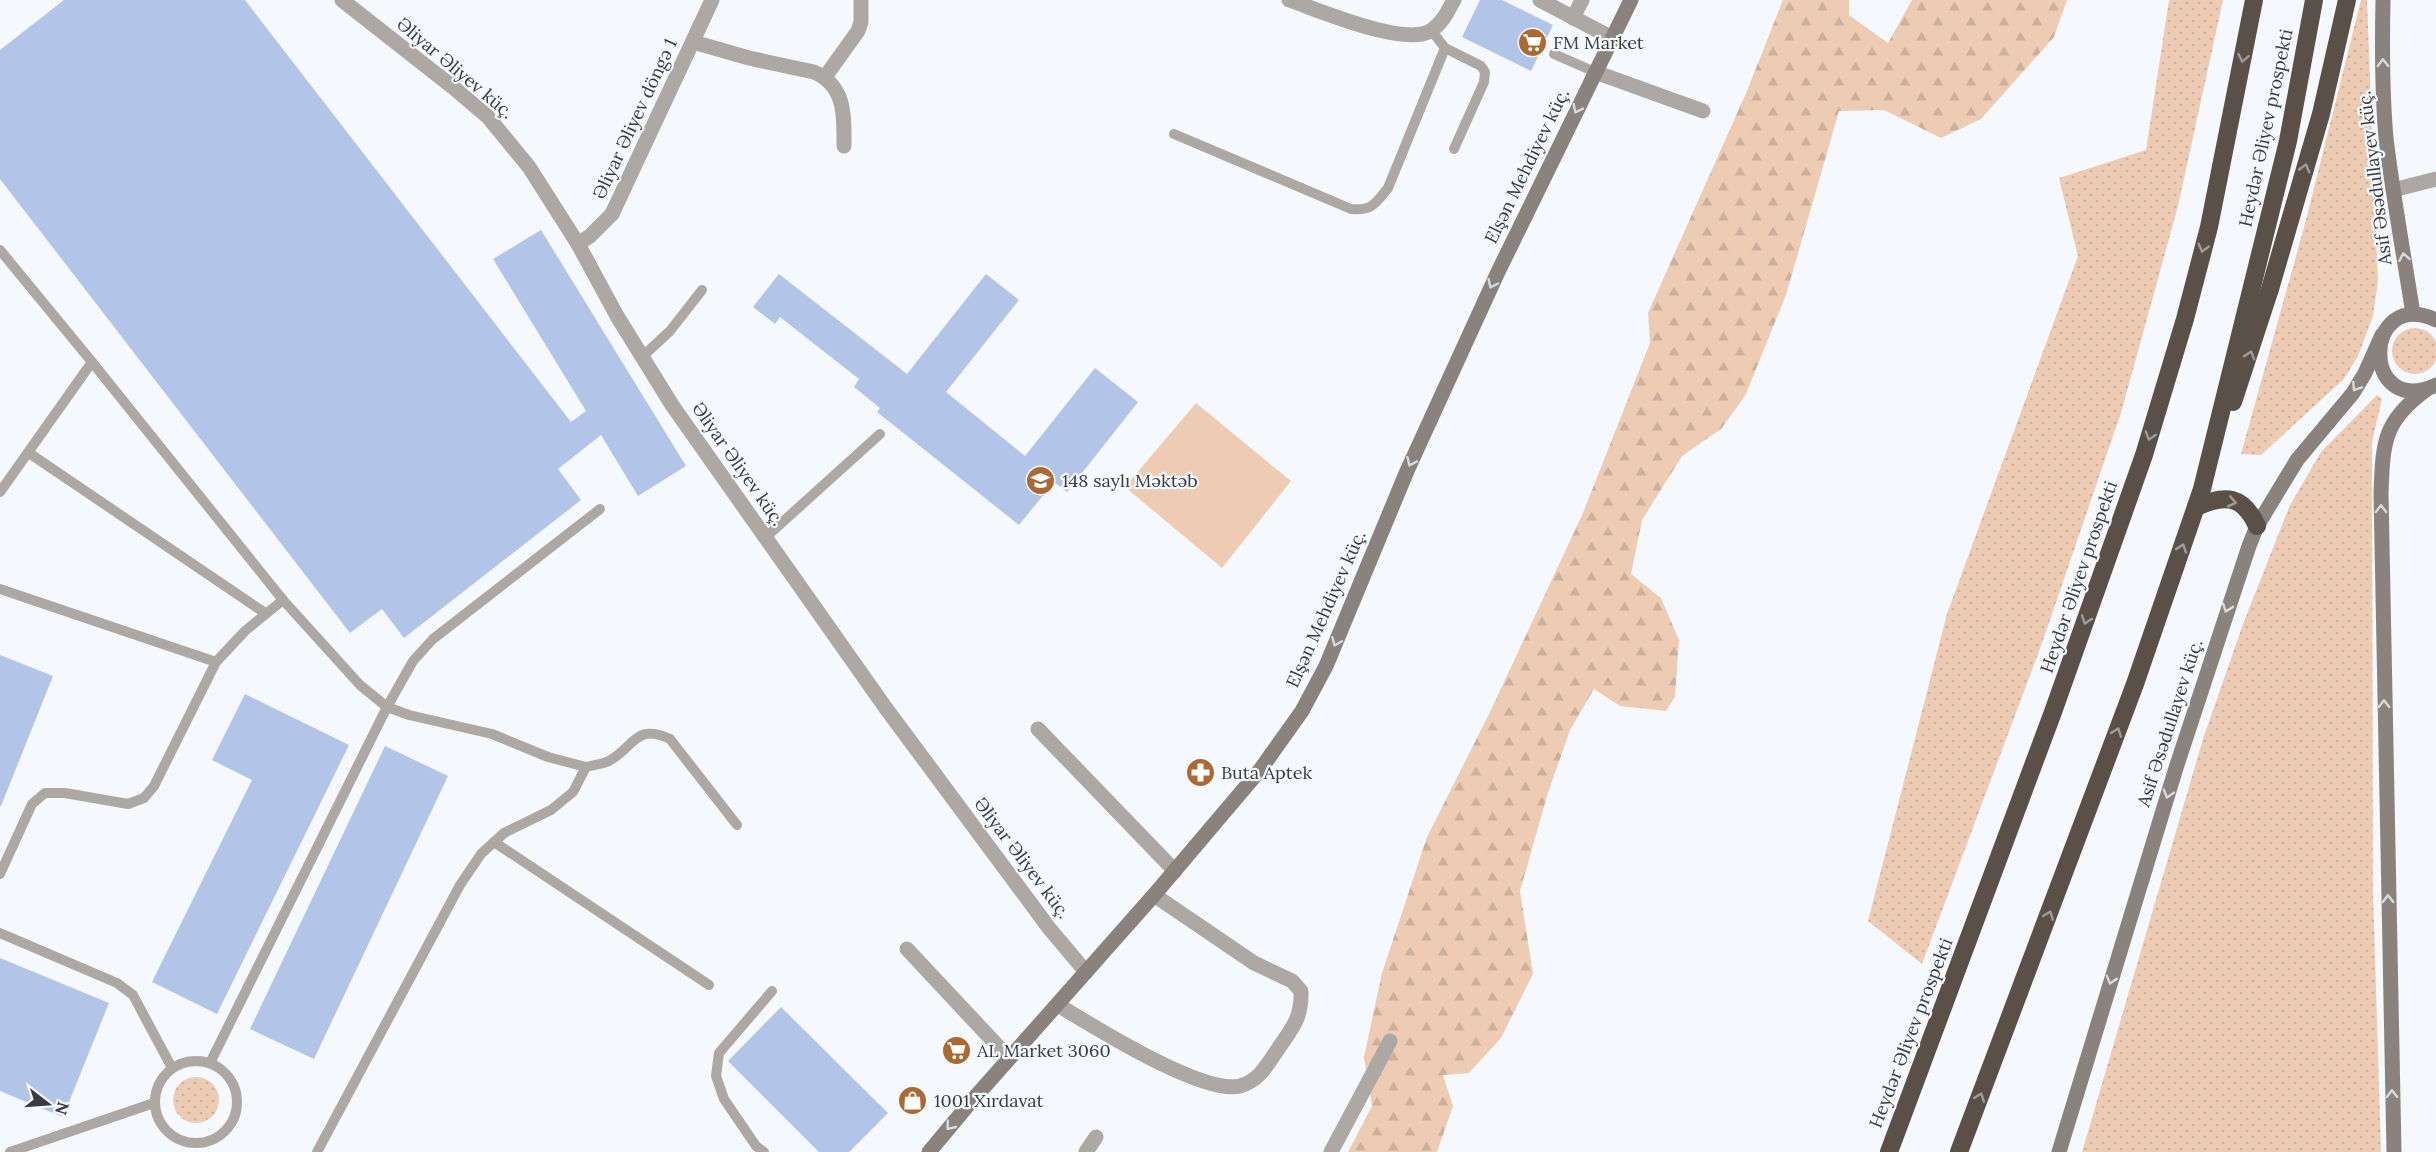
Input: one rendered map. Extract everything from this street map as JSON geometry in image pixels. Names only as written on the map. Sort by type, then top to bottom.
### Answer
[{"type":"highway","name":"Heydər Əliyev prospekti","points":[[1889,1152],[2054,712],[2144,455],[2209,227],[2254,0]]},
{"type":"highway","name":"Heydər Əliyev prospekti","points":[[1959,1152],[2131,695],[2202,489],[2288,141],[2314,0]]},
{"type":"highway","points":[[2202,489],[2244,373],[2273,278],[2320,114],[2347,0]]},
{"type":"highway","points":[[2196,507],[2214,499],[2226,499],[2241,504],[2250,511],[2257,526]]},
{"type":"main road","name":"Elşən Mehdiyev küç.","points":[[929,1152],[1009,1058],[1155,895],[1280,745],[1316,684],[1463,347],[1631,0]]},
{"type":"main road","name":"Asif Əsədullayev küç.","points":[[2383,0],[2384,99],[2393,190],[2414,314]]},
{"type":"main road","points":[[2431,387],[2414,391],[2401,388],[2391,382],[2383,372],[2378,347],[2382,335],[2390,325],[2401,318],[2414,314],[2426,315],[2436,320]]},
{"type":"main road","name":"Asif Əsədullayev küç.","points":[[2060,1152],[2179,757],[2222,624],[2257,526],[2297,460],[2353,393],[2382,335]]},
{"type":"main road","points":[[2394,1152],[2381,482],[2387,435],[2395,418],[2406,404],[2431,387]]},
{"type":"street","name":"Əliyar Əliyev küç.","points":[[342,0],[488,117],[529,167],[578,244],[672,405],[892,717],[1049,928],[1086,972]]},
{"type":"street","name":"Əliyar Əliyev döngə 1","points":[[578,244],[591,236],[612,214],[712,0]]},
{"type":"street","points":[[825,77],[858,31],[861,22],[861,0]]},
{"type":"street","points":[[1289,0],[1377,30],[1420,35],[1431,30],[1443,20],[1454,0]]},
{"type":"street","points":[[1540,0],[1612,38]]},
{"type":"street","points":[[1573,18],[1582,0]]},
{"type":"street","points":[[693,42],[730,54],[814,72],[825,77],[836,88],[843,106],[844,146]]},
{"type":"street","points":[[1595,72],[1703,111]]},
{"type":"street","points":[[2393,190],[2436,179]]},
{"type":"street","points":[[1038,729],[1175,871]]},
{"type":"street","points":[[1058,1005],[1134,1049],[1215,1085],[1239,1086],[1259,1077],[1297,1022],[1302,1009],[1301,991],[1292,981],[1254,963],[1155,895]]},
{"type":"street","points":[[907,949],[1009,1058]]},
{"type":"street","points":[[1330,1152],[1390,1041]]},
{"type":"street","points":[[1086,1152],[1096,1137]]},
{"type":"lane","points":[[1431,30],[1445,48],[1481,66],[1485,72],[1484,82],[1454,149]]},
{"type":"lane","points":[[1174,135],[1351,209],[1365,210],[1376,203],[1388,188],[1445,48]]},
{"type":"lane","points":[[1554,54],[1595,72]]},
{"type":"lane","points":[[0,250],[93,362],[283,600],[360,685],[387,707],[409,715],[492,734],[548,757],[586,767],[609,761],[642,735],[655,732],[670,739],[737,825]]},
{"type":"lane","points":[[642,357],[670,331],[702,290]]},
{"type":"lane","points":[[0,492],[93,362]]},
{"type":"lane","points":[[766,537],[880,434]]},
{"type":"lane","points":[[29,453],[265,613]]},
{"type":"lane","points":[[210,1062],[387,707],[413,661],[433,639],[600,508]]},
{"type":"lane","points":[[0,589],[216,662]]},
{"type":"lane","points":[[0,874],[32,804],[45,794],[65,793],[128,804],[144,798],[154,786],[216,662],[265,613],[283,600]]},
{"type":"lane","points":[[317,1152],[460,885],[480,855],[504,833],[552,810],[573,792],[586,767]]},
{"type":"lane","points":[[494,842],[709,985]]},
{"type":"lane","points":[[0,933],[117,983],[133,995],[172,1068]]},
{"type":"lane","points":[[757,1150],[724,1099],[716,1076],[719,1053],[772,991]]},
{"type":"lane","points":[[190,1060],[210,1062],[227,1074],[237,1091],[237,1111],[228,1130],[212,1141],[191,1148],[173,1137],[159,1123],[154,1103],[158,1083],[172,1068],[190,1060]]},
{"type":"lane","points":[[10,1152],[154,1103]]},
{"type":"green space","points":[[1783,0],[1849,0],[1849,15],[1888,43],[1912,0],[2067,0],[2054,37],[1981,119],[1941,138],[1884,110],[1839,111],[1786,295],[1745,396],[1721,429],[1682,456],[1642,520],[1631,574],[1661,598],[1679,640],[1675,697],[1666,711],[1620,706],[1594,689],[1570,730],[1547,796],[1520,891],[1533,974],[1501,1038],[1469,1073],[1443,1075],[1453,1106],[1437,1152],[1348,1152],[1372,1106],[1364,1057],[1382,973],[1427,837],[1490,712],[1583,513],[1650,343],[1648,313],[1747,91]]},
{"type":"green space","points":[[2169,0],[2223,0],[2178,206],[2121,413],[2041,646],[1922,964],[1868,921],[1947,614],[2078,256],[2059,178],[2146,150]]},
{"type":"green space","points":[[2361,0],[2367,0],[2378,281],[2373,316],[2358,356],[2344,379],[2261,455],[2241,454],[2306,220]]},
{"type":"green space","points":[[2415,328],[2431,335],[2438,351],[2431,367],[2415,374],[2399,367],[2392,351],[2399,335]]},
{"type":"green space","points":[[2377,395],[2382,399],[2372,442],[2373,891],[2381,1152],[2082,1152],[2203,739],[2243,624],[2290,505],[2321,452]]},
{"type":"green space","points":[[1196,403],[1291,481],[1222,568],[1125,487]]},
{"type":"green space","points":[[196,1077],[212,1084],[219,1100],[212,1116],[196,1123],[180,1116],[173,1100],[180,1084]]},
{"type":"building","points":[[64,0],[245,0],[571,422],[586,411],[493,259],[541,230],[686,466],[638,496],[601,435],[558,469],[581,500],[404,638],[382,609],[350,633],[0,179],[0,50]]},
{"type":"building","points":[[1480,0],[1502,0],[1553,25],[1531,71],[1462,37]]},
{"type":"building","points":[[779,274],[907,374],[986,274],[1019,300],[946,392],[1025,456],[1095,368],[1138,402],[1067,492],[1054,482],[1019,525],[877,412],[880,408],[854,387],[859,379],[780,317],[775,324],[753,307]]},
{"type":"building","points":[[0,655],[53,676],[1,806],[0,806]]},
{"type":"building","points":[[245,694],[349,745],[217,1014],[152,982],[252,780],[212,760]]},
{"type":"building","points":[[385,746],[448,776],[314,1059],[250,1029]]},
{"type":"building","points":[[0,958],[109,1003],[63,1117],[0,1091]]},
{"type":"building","points":[[781,1007],[888,1113],[849,1152],[819,1152],[728,1061]]},
{"type":"place","name":"FM Market","points":[[1532,43]]},
{"type":"place","name":"148 saylı Məktəb","points":[[1041,481]]},
{"type":"place","name":"Buta Aptek","points":[[1200,773]]},
{"type":"place","name":"AL Market 3060","points":[[956,1051]]},
{"type":"place","name":"1001 Xırdavat","points":[[913,1101]]}]
